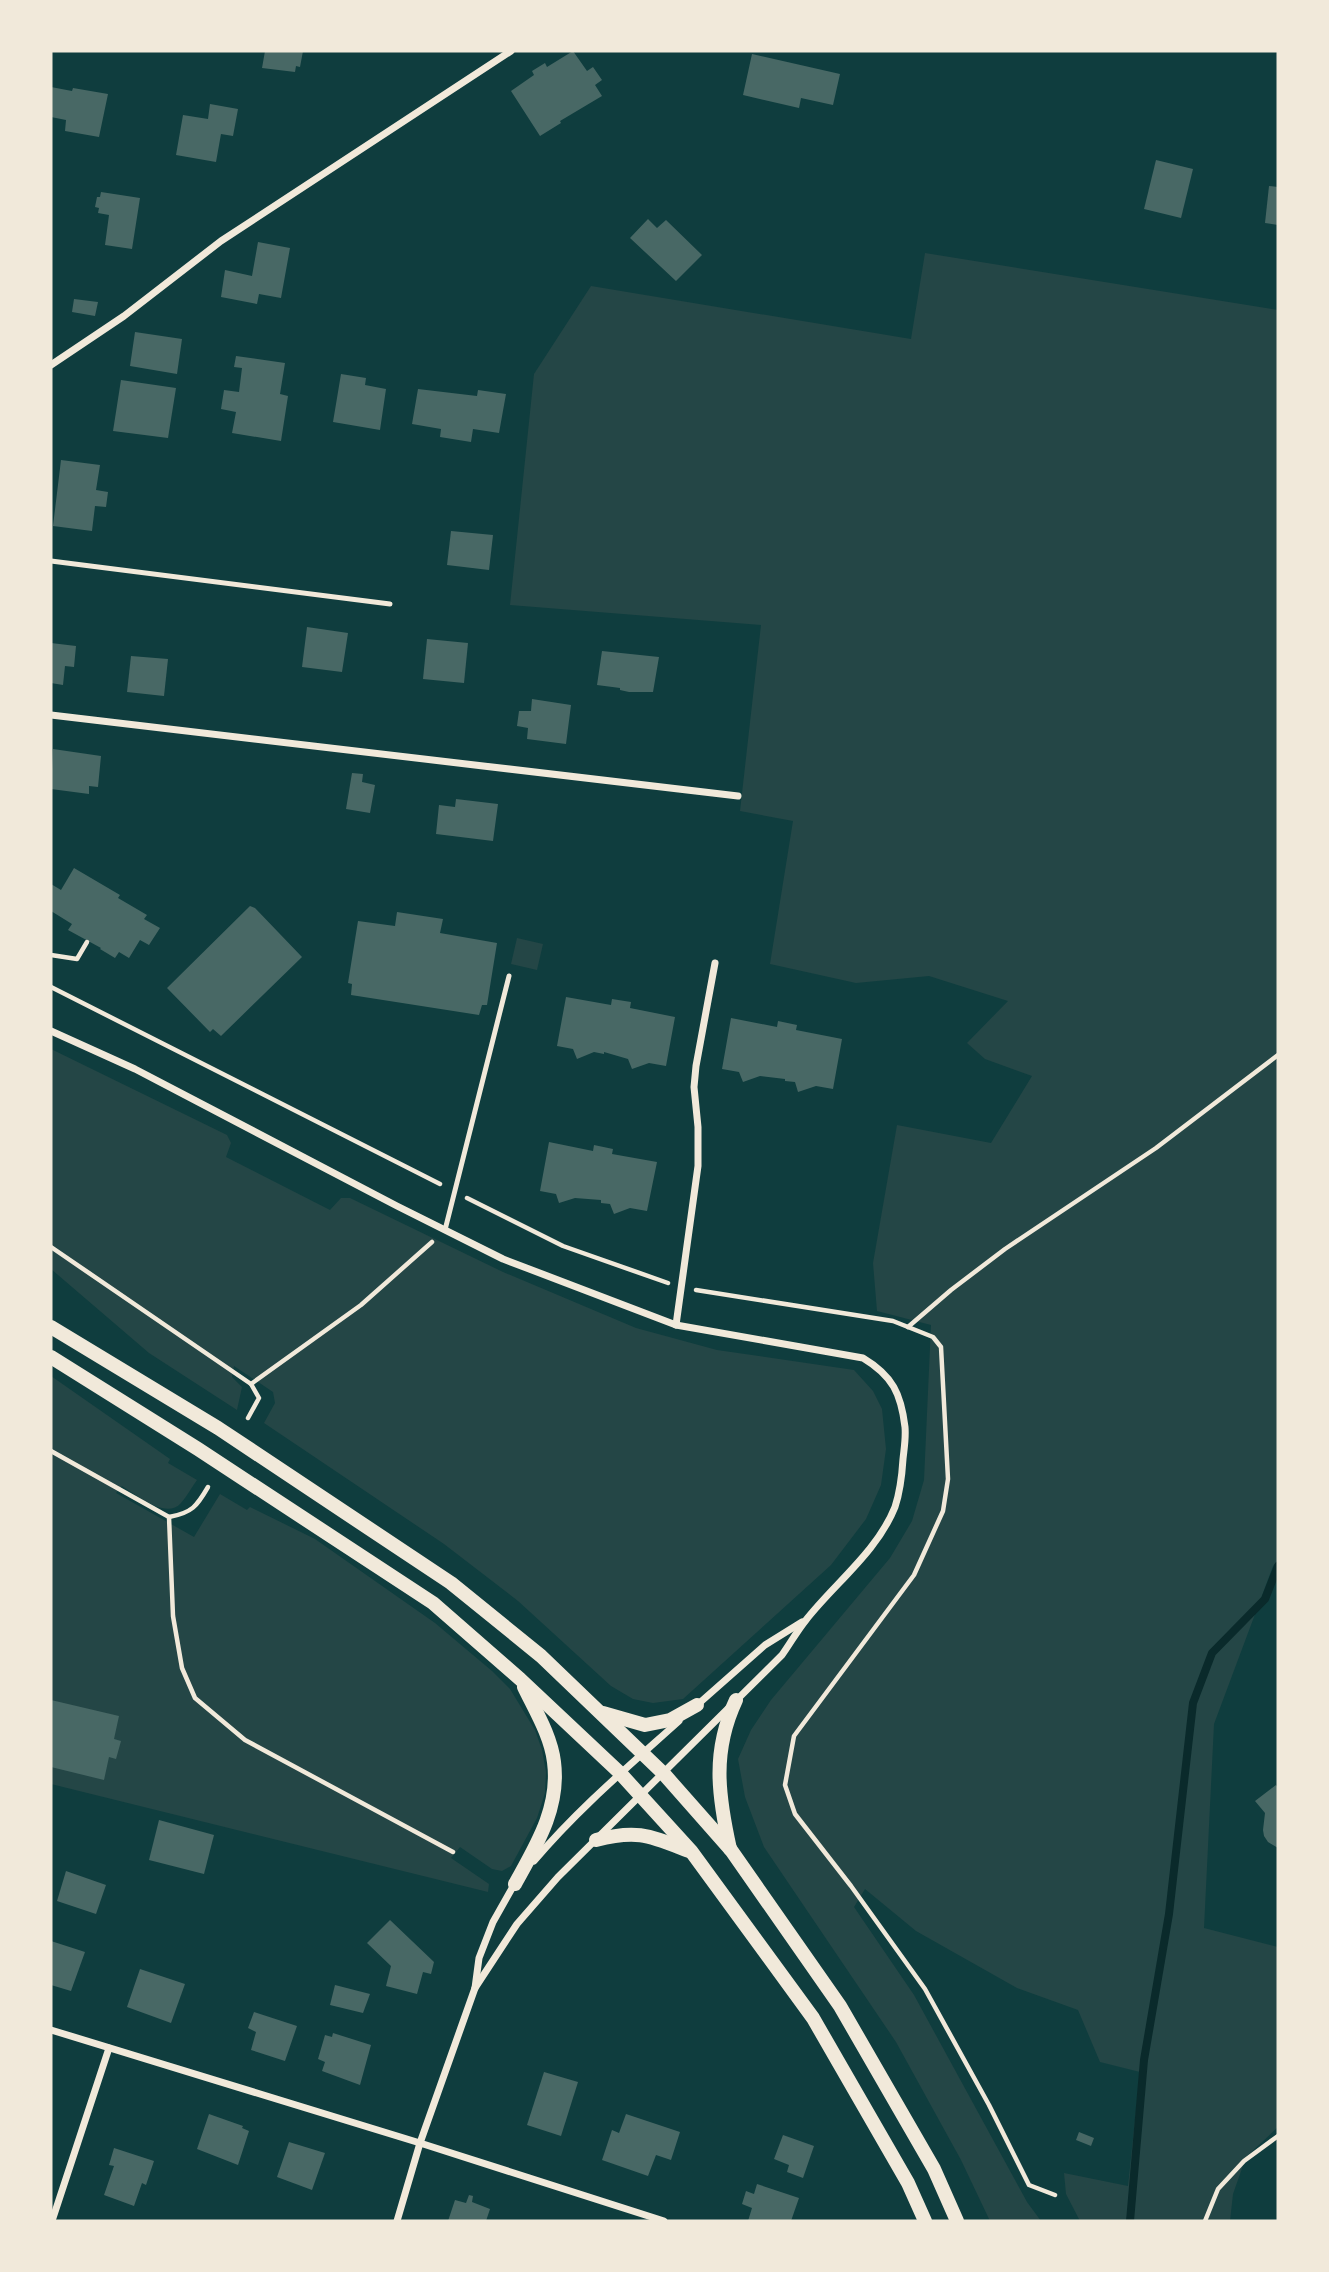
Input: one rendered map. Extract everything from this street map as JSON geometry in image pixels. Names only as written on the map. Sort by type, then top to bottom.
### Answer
[{"type":"main road","points":[[51,1327],[218,1428],[451,1583],[541,1656],[664,1774],[730,1850],[840,2006],[934,2169],[957,2221]]},
{"type":"main road","points":[[51,1357],[198,1449],[433,1603],[520,1679],[620,1773],[691,1852],[813,2018],[908,2183],[925,2221]]},
{"type":"main road","points":[[515,1884],[544,1833],[554,1788],[554,1761],[545,1732],[520,1679]]},
{"type":"main road","points":[[730,1850],[722,1810],[720,1744],[736,1700]]},
{"type":"main road","points":[[599,1712],[645,1725],[670,1720],[697,1705]]},
{"type":"main road","points":[[596,1840],[638,1833],[691,1852]]},
{"type":"street","points":[[51,365],[124,316],[221,241],[511,51]]},
{"type":"street","points":[[51,715],[738,796]]},
{"type":"street","points":[[676,1325],[698,1166],[694,1087],[696,1066],[715,963]]},
{"type":"street","points":[[51,1031],[135,1069],[503,1259],[676,1325],[863,1358],[879,1367],[891,1380],[903,1414],[905,1434],[901,1480],[894,1507],[878,1536],[857,1564],[806,1620],[782,1655],[558,1877],[517,1924],[475,1988]]},
{"type":"street","points":[[397,2221],[420,2143],[475,1988],[479,1958],[493,1922],[515,1884],[558,1832],[620,1773],[765,1646],[806,1620]]},
{"type":"street","points":[[51,2030],[664,2221]]},
{"type":"street","points":[[52,2221],[108,2048]]},
{"type":"lane","points":[[51,561],[390,604]]},
{"type":"lane","points":[[445,1230],[509,976]]},
{"type":"path","points":[[51,955],[78,959],[87,942]]},
{"type":"path","points":[[908,1327],[1005,1249],[1156,1148],[1278,1055]]},
{"type":"path","points":[[251,1384],[361,1305],[445,1230]]},
{"type":"path","points":[[51,1247],[251,1384],[259,1398],[248,1418]]},
{"type":"path","points":[[51,1451],[169,1517],[185,1514],[198,1504],[208,1487]]},
{"type":"path","points":[[169,1517],[173,1616],[181,1668],[195,1698],[245,1740],[453,1852]]},
{"type":"path","points":[[801,1726],[794,1737],[785,1785],[795,1814],[925,1989],[989,2105],[1029,2185],[1055,2195]]},
{"type":"path","points":[[1205,2221],[1218,2189],[1244,2161],[1278,2136]]},
{"type":"shaded area","points":[[925,253],[1278,310],[1278,1560],[1273,1566],[1214,1724],[1204,1928],[1278,1947],[1278,2127],[1246,2157],[1233,2194],[1230,2221],[1080,2221],[1066,2194],[1064,2173],[1128,2186],[1140,2072],[1100,2062],[1078,2010],[1017,1988],[916,1931],[865,1889],[854,1907],[914,1995],[1027,2202],[1041,2221],[990,2221],[961,2160],[896,2042],[764,1847],[745,1797],[738,1759],[751,1730],[771,1700],[890,1558],[912,1521],[924,1480],[931,1325],[877,1311],[873,1263],[897,1125],[991,1143],[1032,1076],[985,1059],[967,1043],[1008,1001],[929,976],[856,983],[770,964],[793,821],[740,811],[761,625],[510,605],[534,374],[591,286],[911,339]]},
{"type":"shaded area","points":[[517,938],[543,944],[537,970],[511,964]]},
{"type":"shaded area","points":[[51,1049],[227,1135],[231,1143],[226,1157],[330,1210],[341,1198],[350,1198],[503,1272],[636,1328],[717,1350],[854,1370],[873,1391],[882,1409],[886,1449],[881,1485],[866,1519],[831,1565],[683,1699],[653,1703],[633,1699],[611,1686],[518,1601],[444,1544],[264,1423],[275,1403],[273,1392],[234,1366],[232,1377],[242,1387],[237,1410],[149,1353],[51,1269]]},
{"type":"shaded area","points":[[51,1376],[170,1459],[168,1463],[197,1480],[175,1508],[168,1509],[152,1504],[122,1486],[116,1493],[194,1537],[220,1494],[247,1510],[250,1507],[315,1539],[435,1623],[510,1689],[535,1730],[542,1750],[546,1772],[545,1793],[537,1818],[511,1866],[502,1871],[492,1869],[460,1847],[451,1858],[489,1884],[488,1892],[51,1784]]},
{"type":"building","points":[[265,51],[303,51],[300,67],[296,66],[295,72],[262,68]]},
{"type":"building","points":[[573,51],[587,71],[593,67],[602,80],[595,85],[602,96],[540,136],[511,91],[534,75],[532,71],[545,63],[547,67]]},
{"type":"building","points":[[752,54],[840,74],[833,105],[801,98],[799,108],[743,95]]},
{"type":"building","points":[[51,87],[108,94],[99,137],[65,131],[66,120],[51,117]]},
{"type":"building","points":[[210,104],[238,109],[233,136],[221,134],[216,162],[176,155],[183,115],[208,119]]},
{"type":"building","points":[[1156,160],[1193,169],[1181,218],[1144,209]]},
{"type":"building","points":[[1269,186],[1278,187],[1278,225],[1265,223]]},
{"type":"building","points":[[101,192],[140,198],[132,249],[105,245],[109,215],[98,213],[99,208],[95,207]]},
{"type":"building","points":[[648,219],[657,228],[666,220],[702,255],[676,281],[630,238]]},
{"type":"building","points":[[258,242],[290,248],[281,298],[259,294],[257,304],[221,297],[225,270],[252,276]]},
{"type":"building","points":[[74,299],[98,302],[95,316],[72,312]]},
{"type":"building","points":[[135,332],[182,339],[177,374],[130,366]]},
{"type":"building","points":[[236,356],[285,363],[280,394],[288,396],[281,441],[232,433],[236,412],[221,409],[224,390],[239,392],[242,368],[234,367]]},
{"type":"building","points":[[341,374],[366,378],[365,385],[386,389],[380,430],[333,422]]},
{"type":"building","points":[[121,380],[176,388],[168,438],[113,431]]},
{"type":"building","points":[[418,389],[477,396],[478,390],[506,394],[499,433],[473,429],[471,442],[440,437],[441,429],[412,424]]},
{"type":"building","points":[[61,460],[100,465],[96,490],[108,492],[106,507],[95,506],[92,531],[53,526]]},
{"type":"building","points":[[451,531],[493,535],[489,570],[447,565]]},
{"type":"building","points":[[307,627],[348,633],[342,672],[302,667]]},
{"type":"building","points":[[427,639],[468,643],[464,683],[423,679]]},
{"type":"building","points":[[51,643],[76,646],[74,667],[65,666],[63,685],[51,683]]},
{"type":"building","points":[[602,651],[659,657],[653,692],[629,692],[597,685]]},
{"type":"building","points":[[131,656],[168,659],[164,696],[127,692]]},
{"type":"building","points":[[532,699],[571,705],[566,744],[527,739],[528,728],[517,726],[519,711],[531,711]]},
{"type":"building","points":[[53,749],[101,756],[98,787],[89,786],[89,794],[51,789]]},
{"type":"building","points":[[352,773],[363,774],[362,782],[375,785],[370,813],[346,809]]},
{"type":"building","points":[[456,799],[498,804],[493,841],[436,834],[439,805],[455,807]]},
{"type":"building","points":[[74,868],[120,895],[118,898],[147,915],[144,919],[160,928],[149,945],[140,940],[129,958],[119,952],[115,958],[68,930],[72,924],[51,911],[51,884],[61,890]]},
{"type":"building","points":[[250,906],[302,957],[221,1036],[213,1029],[210,1032],[167,988]]},
{"type":"building","points":[[397,912],[443,919],[440,933],[497,943],[487,1005],[482,1005],[479,1015],[351,995],[352,984],[348,983],[358,921],[395,926]]},
{"type":"building","points":[[566,997],[611,1005],[612,999],[631,1002],[630,1008],[675,1017],[666,1066],[649,1063],[632,1069],[628,1059],[604,1052],[594,1052],[577,1059],[573,1049],[557,1046]]},
{"type":"building","points":[[731,1018],[777,1027],[778,1021],[797,1025],[796,1030],[842,1039],[833,1089],[816,1086],[798,1092],[795,1082],[760,1076],[743,1082],[739,1072],[722,1069]]},
{"type":"building","points":[[549,1142],[593,1151],[594,1145],[613,1149],[612,1154],[657,1162],[647,1211],[630,1208],[614,1214],[610,1204],[601,1203],[601,1200],[575,1198],[559,1203],[556,1194],[540,1191]]},
{"type":"building","points":[[51,1700],[119,1716],[114,1739],[121,1741],[116,1759],[109,1757],[104,1780],[51,1767]]},
{"type":"building","points":[[1276,1785],[1278,1848],[1264,1836],[1265,1813],[1255,1801]]},
{"type":"building","points":[[159,1820],[214,1835],[204,1874],[149,1860]]},
{"type":"building","points":[[66,1871],[106,1885],[96,1914],[57,1901]]},
{"type":"building","points":[[390,1920],[434,1962],[431,1974],[423,1972],[417,1994],[386,1986],[391,1966],[367,1943]]},
{"type":"building","points":[[51,1941],[85,1952],[71,1991],[51,1985]]},
{"type":"building","points":[[140,1969],[185,1984],[171,2023],[127,2007]]},
{"type":"building","points":[[335,1985],[370,1994],[363,2013],[330,2005]]},
{"type":"building","points":[[254,2012],[297,2026],[285,2061],[251,2050],[256,2032],[248,2028]]},
{"type":"building","points":[[333,2033],[371,2045],[360,2085],[322,2071],[325,2062],[318,2059],[325,2035],[332,2037]]},
{"type":"building","points":[[544,2072],[578,2082],[561,2136],[527,2125]]},
{"type":"building","points":[[209,2114],[243,2126],[242,2128],[249,2131],[238,2165],[197,2149]]},
{"type":"building","points":[[626,2114],[680,2132],[671,2160],[656,2155],[648,2176],[602,2160],[612,2130],[619,2133]]},
{"type":"building","points":[[1079,2132],[1094,2138],[1091,2146],[1076,2140]]},
{"type":"building","points":[[783,2135],[814,2146],[803,2178],[787,2172],[789,2165],[774,2159]]},
{"type":"building","points":[[289,2142],[325,2153],[312,2190],[277,2177]]},
{"type":"building","points":[[114,2148],[154,2161],[146,2185],[142,2183],[134,2206],[104,2195],[114,2166],[109,2165]]},
{"type":"building","points":[[757,2184],[799,2198],[791,2221],[748,2221],[752,2208],[742,2204],[746,2191],[754,2194]]},
{"type":"building","points":[[469,2195],[473,2196],[472,2202],[490,2209],[486,2221],[448,2221],[455,2200],[466,2203]]},
{"type":"waterway","points":[[1130,2221],[1144,2060],[1169,1914],[1193,1703],[1212,1653],[1265,1599],[1278,1566]]}]
